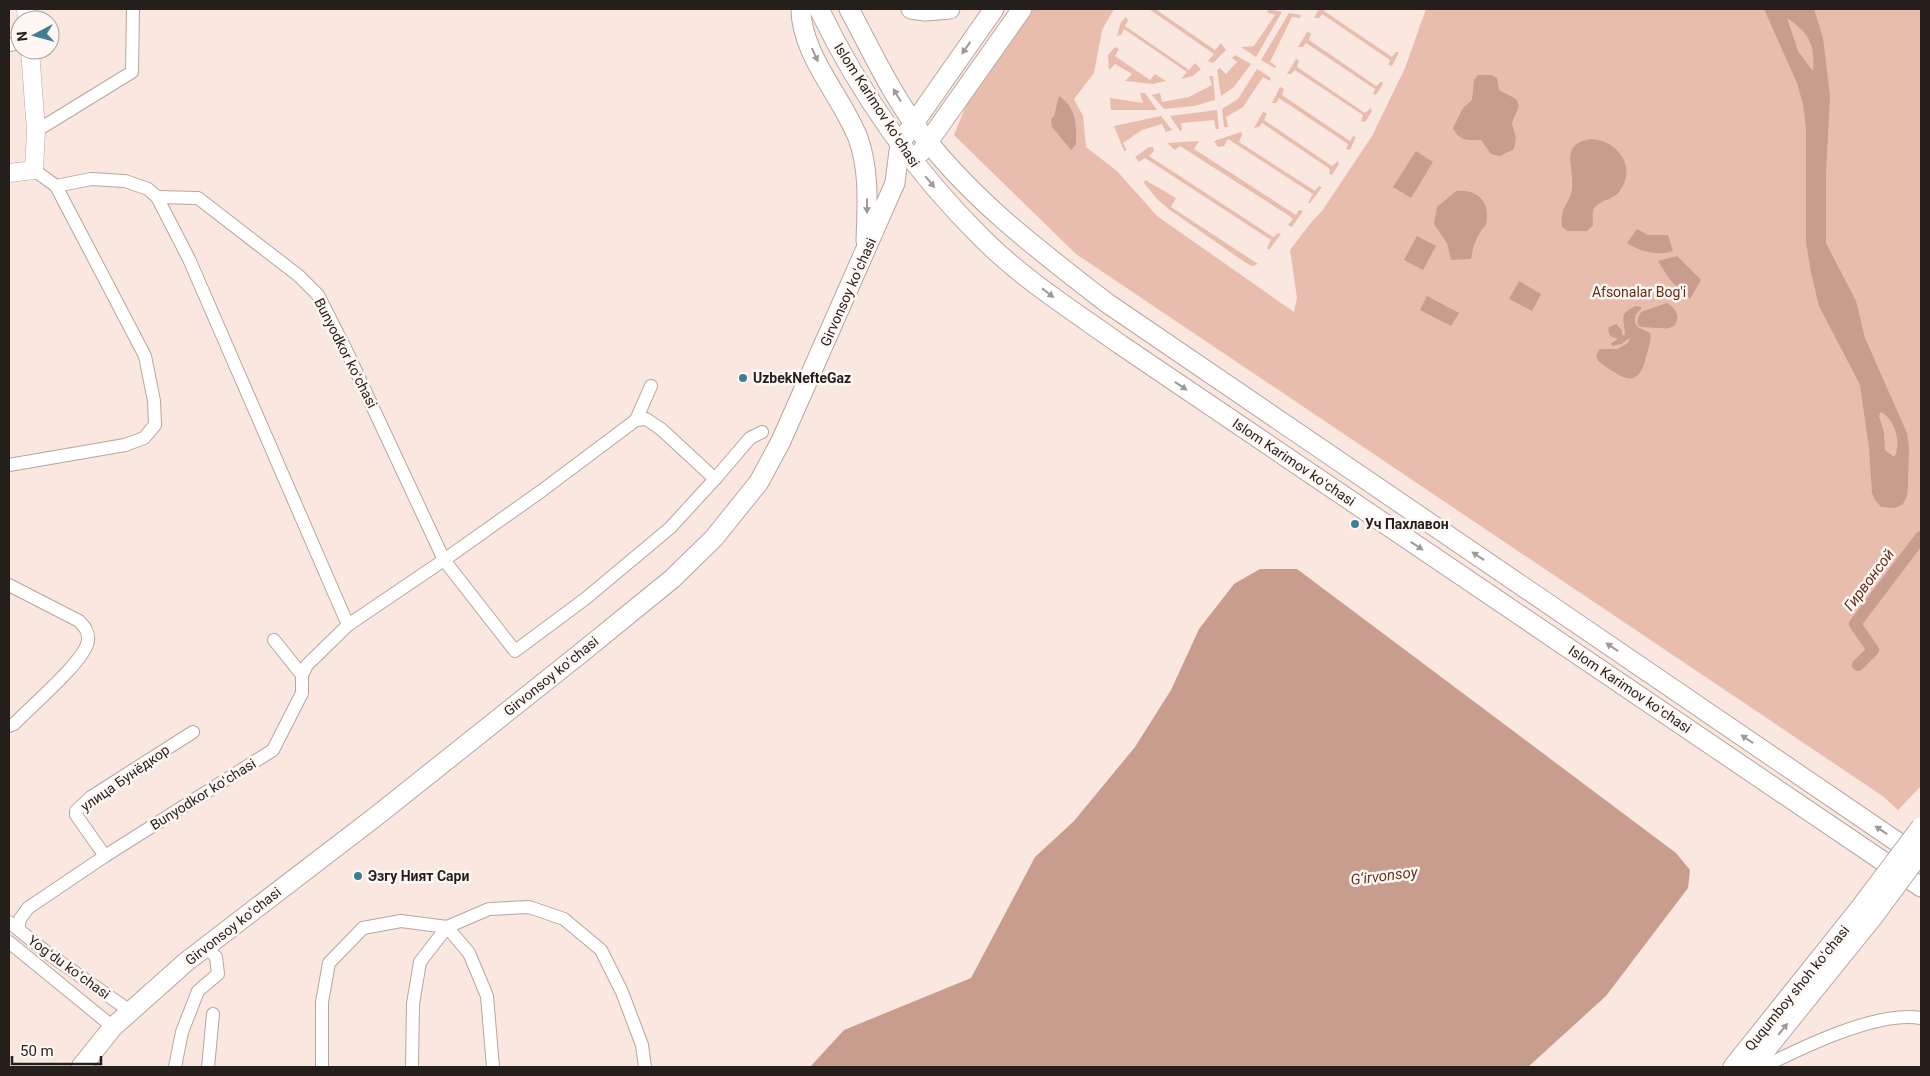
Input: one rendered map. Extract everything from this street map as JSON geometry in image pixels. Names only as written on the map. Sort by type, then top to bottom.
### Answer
[{"type":"main road","points":[[801,9],[806,34],[817,61],[858,138],[866,170],[866,251]]},
{"type":"main road","name":"Islom Karimov koʻchasi","points":[[819,9],[836,43],[900,143],[932,185],[984,240],[1050,294],[1361,515],[1921,887]]},
{"type":"main road","name":"Islom Karimov koʻchasi","points":[[850,9],[884,74],[914,123],[944,162],[996,215],[1107,303],[1921,858]]},
{"type":"main road","points":[[911,9],[937,11],[950,9]]},
{"type":"main road","name":"Girvonsoy koʻchasi","points":[[81,1067],[113,1027],[206,947],[379,814],[565,666],[672,579],[714,538],[750,494],[767,469],[895,183],[900,143],[994,9]]},
{"type":"main road","points":[[928,142],[1022,9]]},
{"type":"main road","name":"Girvonsoy koʻchasi","points":[[895,183],[915,162],[928,142]]},
{"type":"main road","points":[[1867,912],[1921,827]]},
{"type":"main road","points":[[1867,912],[1921,852]]},
{"type":"main road","name":"Ququmboy shoh koʻchasi","points":[[1733,1067],[1867,912]]},
{"type":"main road","name":"Ququmboy shoh koʻchasi","points":[[1752,1067],[1867,912]]},
{"type":"street","points":[[36,132],[132,72],[133,9]]},
{"type":"street","points":[[31,60],[36,132],[34,170]]},
{"type":"street","points":[[9,173],[34,170],[56,186],[145,356],[154,401],[155,425],[144,438],[126,445],[9,465]]},
{"type":"street","name":"Bunyodkor koʻchasi","points":[[56,186],[91,179],[125,182],[148,190],[157,197],[198,198],[299,276],[318,295],[347,352],[444,560],[515,651],[585,599],[670,528],[750,438],[762,432]]},
{"type":"street","points":[[157,197],[189,259],[348,626]]},
{"type":"street","points":[[274,640],[302,675],[307,665],[348,626],[540,492],[636,420],[651,386]]},
{"type":"street","points":[[636,420],[646,419],[661,429],[715,478]]},
{"type":"street","points":[[9,585],[79,621],[88,631],[88,642],[78,661],[14,724],[9,726]]},
{"type":"street","name":"Bunyodkor koʻchasi","points":[[13,925],[28,908],[105,856],[273,750],[302,693],[302,675]]},
{"type":"street","name":"улица Бунёдкор","points":[[105,856],[76,815],[76,811],[91,797],[193,732]]},
{"type":"street","points":[[412,1067],[413,1004],[420,962],[447,927],[489,909],[529,907],[564,920],[601,950],[626,1001],[642,1045],[646,1067]]},
{"type":"street","points":[[322,1067],[322,1002],[329,963],[362,928],[401,921],[447,927],[469,953],[487,996],[493,1067]]},
{"type":"street","name":"Yogʻdu koʻchasi","points":[[13,925],[50,955],[130,1012]]},
{"type":"street","name":"Yogʻdu koʻchasi","points":[[9,942],[113,1027]]},
{"type":"street","points":[[175,1067],[182,1032],[198,992],[218,974],[216,957],[206,947]]},
{"type":"street","points":[[208,1067],[213,1014]]},
{"type":"street","points":[[1763,1067],[1812,1042],[1866,1025],[1880,1021],[1921,1018]]},
{"type":"green space","name":"Afsonalar Bog'i","points":[[1032,9],[1114,9],[1102,30],[1094,73],[1074,99],[1083,116],[1086,147],[1117,171],[1157,216],[1294,312],[1297,298],[1290,250],[1322,211],[1372,136],[1405,68],[1426,9],[1921,9],[1921,786],[1898,810],[1884,797],[1076,254],[954,135],[971,93]]},
{"type":"green space","points":[[1149,9],[1155,9],[1215,50],[1221,43],[1226,50],[1213,63],[1208,61],[1214,54]]},
{"type":"green space","points":[[1269,9],[1282,12],[1256,57],[1241,47],[1254,46],[1275,15],[1267,12]]},
{"type":"green space","points":[[1319,9],[1325,9],[1324,11],[1392,57],[1396,52],[1399,52],[1392,66],[1388,65],[1390,60],[1322,14],[1319,18],[1314,18]]},
{"type":"green space","points":[[1289,13],[1301,15],[1300,18],[1292,17],[1270,62],[1276,66],[1275,68],[1261,60]]},
{"type":"green space","points":[[1126,17],[1128,20],[1125,26],[1189,70],[1195,63],[1201,69],[1193,76],[1181,79],[1187,72],[1124,29],[1121,35],[1117,36],[1121,22]]},
{"type":"green space","points":[[1307,32],[1311,33],[1309,40],[1376,86],[1382,81],[1383,84],[1376,95],[1373,94],[1375,89],[1306,43],[1303,47],[1298,47]]},
{"type":"green space","points":[[1115,47],[1119,49],[1115,56],[1150,80],[1155,74],[1166,81],[1153,84],[1125,81],[1132,74],[1115,64],[1109,70],[1108,55]]},
{"type":"green space","points":[[1235,55],[1251,64],[1234,87],[1221,96],[1217,70],[1220,68],[1226,74],[1237,62],[1232,58]]},
{"type":"green space","points":[[1296,59],[1299,60],[1297,67],[1365,113],[1371,108],[1372,111],[1365,122],[1361,121],[1363,115],[1295,70],[1291,74],[1287,74]]},
{"type":"green space","points":[[1257,69],[1271,78],[1270,81],[1263,77],[1243,107],[1226,117],[1228,127],[1224,127],[1222,109],[1238,99]]},
{"type":"green space","points":[[1209,76],[1213,76],[1215,100],[1194,106],[1164,109],[1152,95],[1160,93],[1162,102],[1189,97],[1212,85]]},
{"type":"green space","points":[[1280,87],[1284,89],[1282,95],[1350,141],[1353,136],[1356,137],[1350,150],[1346,149],[1348,144],[1279,98],[1276,103],[1272,103]]},
{"type":"green space","points":[[1140,93],[1145,93],[1157,110],[1111,110],[1110,98],[1143,103]]},
{"type":"green space","points":[[1217,110],[1219,129],[1216,129],[1214,120],[1181,123],[1182,130],[1180,131],[1170,116]]},
{"type":"green space","points":[[1263,112],[1267,113],[1264,120],[1332,166],[1338,161],[1339,164],[1332,175],[1329,174],[1330,169],[1262,123],[1259,127],[1254,128]]},
{"type":"green space","points":[[1161,116],[1172,130],[1166,132],[1162,124],[1142,130],[1123,143],[1127,150],[1124,151],[1114,126]]},
{"type":"green space","points":[[1241,132],[1242,135],[1239,142],[1315,191],[1319,186],[1322,187],[1310,203],[1308,203],[1313,194],[1228,139],[1224,146],[1218,147],[1214,141]]},
{"type":"green space","points":[[1199,141],[1194,149],[1296,215],[1299,210],[1303,211],[1292,227],[1288,225],[1293,219],[1291,217],[1180,146],[1175,150],[1167,143]]},
{"type":"green space","points":[[1149,147],[1153,147],[1154,151],[1149,156],[1273,237],[1278,233],[1281,234],[1269,250],[1267,248],[1271,240],[1145,158],[1139,162],[1135,157]]},
{"type":"green space","points":[[1145,180],[1176,198],[1171,207],[1258,264],[1252,266],[1246,263],[1170,210],[1158,200],[1144,183]]},
{"type":"water","points":[[1764,9],[1814,9],[1823,38],[1830,96],[1826,173],[1826,243],[1856,301],[1865,338],[1907,433],[1909,448],[1907,496],[1903,504],[1895,508],[1881,507],[1872,493],[1869,448],[1860,385],[1819,306],[1811,273],[1806,242],[1806,128],[1803,104],[1797,83]],"holes":[[[1787,18],[1801,29],[1809,40],[1813,53],[1813,71],[1798,51]],[[1881,412],[1890,420],[1896,432],[1897,445],[1894,457],[1885,450],[1884,432],[1879,416]]]},
{"type":"water","points":[[1478,75],[1491,75],[1497,78],[1499,90],[1516,99],[1519,106],[1512,123],[1516,138],[1514,149],[1500,156],[1491,154],[1481,140],[1461,138],[1453,128],[1463,108],[1472,100],[1474,80]]},
{"type":"water","points":[[1059,96],[1069,105],[1074,117],[1076,144],[1071,150],[1052,127],[1051,119],[1054,116]]},
{"type":"water","points":[[1592,139],[1601,141],[1617,150],[1626,165],[1624,183],[1617,195],[1594,208],[1593,225],[1587,231],[1568,231],[1562,227],[1562,214],[1572,190],[1571,152],[1581,142]]},
{"type":"water","points":[[1416,151],[1433,162],[1411,198],[1393,187]]},
{"type":"water","points":[[1456,191],[1471,192],[1477,195],[1485,204],[1487,210],[1486,225],[1476,240],[1471,259],[1451,260],[1447,243],[1434,224],[1437,207]]},
{"type":"water","points":[[1637,229],[1648,235],[1668,235],[1673,251],[1649,252],[1627,243]]},
{"type":"water","points":[[1417,236],[1436,246],[1423,270],[1404,260]]},
{"type":"water","points":[[1677,256],[1701,280],[1690,299],[1670,280],[1658,261]]},
{"type":"water","points":[[1519,281],[1541,294],[1532,311],[1509,299]]},
{"type":"water","points":[[1427,296],[1459,313],[1451,326],[1420,310]]},
{"type":"water","points":[[1667,303],[1676,312],[1677,322],[1675,325],[1670,328],[1664,328],[1638,325],[1637,322],[1641,312]]},
{"type":"water","points":[[1636,306],[1641,307],[1641,309],[1636,314],[1636,325],[1650,333],[1650,342],[1643,368],[1638,375],[1633,378],[1627,378],[1613,372],[1598,361],[1596,355],[1600,349],[1617,349],[1628,343],[1630,338],[1621,344],[1612,346],[1611,343],[1618,339],[1610,336],[1608,330],[1609,327],[1616,324],[1622,330],[1622,335],[1625,335],[1624,314]]},
{"type":"water","name":"G‘irvonsoy","points":[[1260,569],[1297,569],[1676,853],[1690,870],[1688,888],[1606,996],[1528,1067],[810,1067],[844,1030],[971,978],[1035,857],[1074,821],[1135,747],[1171,690],[1199,629],[1234,584]]},
{"type":"waterway","name":"Гирвонсой","points":[[1858,665],[1873,650],[1855,624],[1921,537]]},
{"type":"place","name":"UzbekNefteGaz","points":[[743,378]]},
{"type":"place","name":"Уч Пахлавон","points":[[1355,524]]},
{"type":"place","name":"Эзгу Ният Сари","points":[[358,876]]}]
